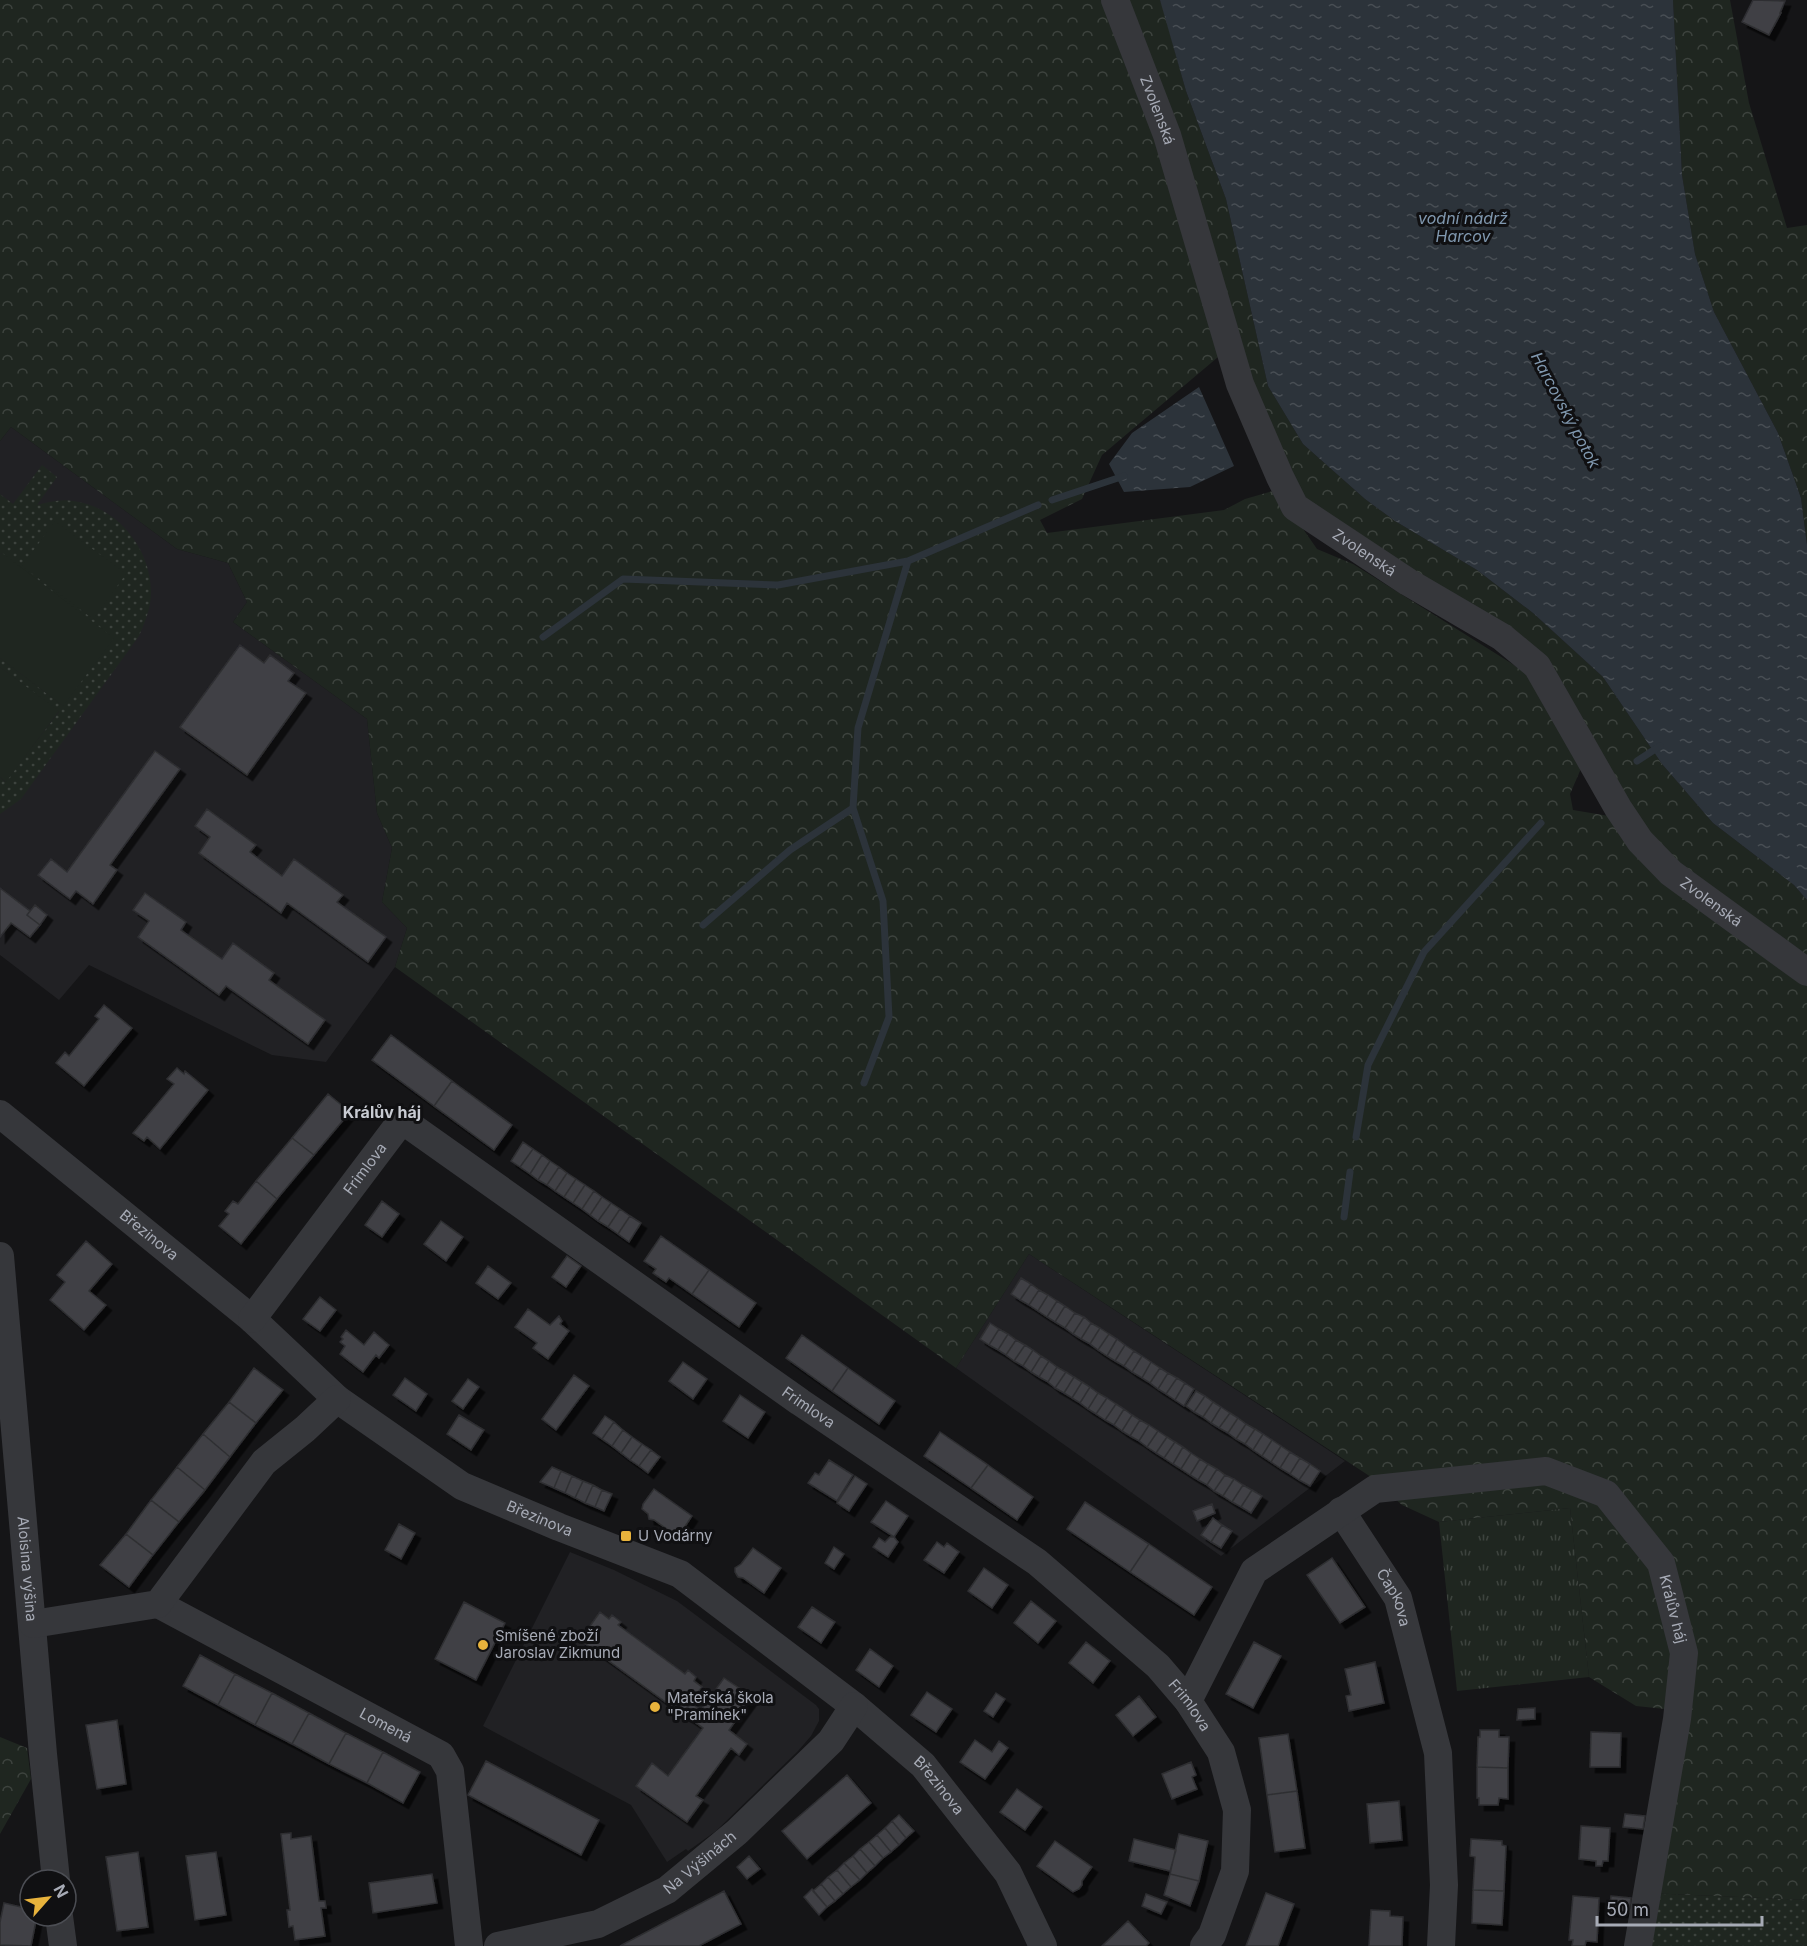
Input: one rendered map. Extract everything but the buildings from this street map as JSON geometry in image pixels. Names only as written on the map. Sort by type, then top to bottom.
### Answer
[{"type":"street","name":"Zvolenská","points":[[1115,0],[1167,135],[1240,384],[1295,507],[1408,582],[1502,637],[1537,666],[1618,808],[1640,841],[1671,873],[1807,972]]},
{"type":"street","name":"Březinova","points":[[0,1114],[252,1319],[337,1399],[462,1486],[680,1574],[854,1706],[923,1765],[1008,1873],[1043,1946]]},
{"type":"street","name":"Frimlova","points":[[252,1319],[402,1120],[800,1402],[1037,1562],[1158,1666],[1188,1701],[1221,1752],[1237,1810],[1235,1871],[1212,1935],[1204,1946]]},
{"type":"street","name":"Aloisina výšina","points":[[0,1256],[55,1868]]},
{"type":"street","points":[[33,1624],[158,1604],[264,1462],[305,1429],[337,1399]]},
{"type":"street","name":"Králův háj","points":[[1341,1511],[1376,1489],[1546,1471],[1606,1494],[1661,1563],[1684,1653],[1677,1719],[1638,1946]]},
{"type":"street","points":[[1188,1701],[1254,1570],[1341,1511]]},
{"type":"street","name":"Čapkova","points":[[1341,1511],[1398,1598],[1438,1753],[1444,1884],[1441,1946]]},
{"type":"street","name":"Lomená","points":[[158,1604],[441,1755],[450,1771],[469,1946]]},
{"type":"street","name":"Na Výšinách","points":[[498,1946],[597,1924],[667,1890],[737,1832],[831,1741],[854,1706]]},
{"type":"street","points":[[61,1928],[63,1946]]},
{"type":"shaded area","points":[[11,427],[177,549],[228,563],[247,602],[233,622],[367,719],[377,813],[392,848],[382,902],[407,928],[395,967],[326,1062],[272,1055],[89,965],[59,1000],[0,955],[0,441]]},
{"type":"shaded area","points":[[1029,1254],[1345,1461],[1221,1556],[956,1368]]},
{"type":"shaded area","name":"Mateřská škola \"Pramínek\"","points":[[570,1552],[614,1570],[677,1601],[819,1709],[819,1721],[811,1736],[798,1751],[716,1831],[688,1851],[686,1849],[667,1862],[631,1805],[483,1726]]},
{"type":"green space","points":[[0,0],[1106,0],[1132,59],[1224,352],[1102,455],[1082,499],[1040,520],[1047,533],[1224,510],[1245,499],[1276,490],[1317,549],[1353,564],[1533,677],[1583,764],[1570,794],[1573,810],[1615,817],[1807,979],[1807,1900],[1647,1893],[1665,1709],[1636,1706],[1589,1677],[1570,1508],[1439,1522],[1402,1505],[1368,1475],[1029,1254],[956,1368],[395,967],[407,928],[382,902],[392,848],[377,813],[367,719],[233,622],[247,602],[228,563],[177,549],[11,427],[0,441]]},
{"type":"green space","points":[[1124,0],[1160,0],[1186,91],[1226,199],[1268,386],[1303,444],[1365,499],[1395,521],[1477,570],[1533,613],[1603,677],[1662,764],[1713,823],[1794,885],[1807,900],[1807,964],[1670,860],[1627,807],[1552,675],[1299,500],[1280,466]]},
{"type":"green space","points":[[1673,0],[1730,0],[1749,103],[1787,228],[1807,225],[1807,545],[1801,498],[1778,433],[1714,312],[1695,254],[1682,175]]},
{"type":"green space","points":[[42,465],[57,477],[37,505],[73,501],[104,511],[117,521],[128,532],[145,560],[151,598],[139,636],[21,799],[0,814],[0,777],[5,782],[59,712],[0,667],[0,658],[63,706],[2,553],[0,555],[0,494],[13,504]]},
{"type":"green space","points":[[55,521],[126,574],[93,619],[22,566]]},
{"type":"green space","points":[[2,553],[114,638],[63,706],[0,658],[0,555]]},
{"type":"green space","points":[[0,667],[59,711],[6,782],[0,777]]},
{"type":"green space","points":[[1570,1508],[1589,1677],[1457,1691],[1439,1522]]},
{"type":"green space","points":[[0,1737],[27,1748],[31,1779],[0,1834]]},
{"type":"green space","points":[[1647,1893],[1807,1900],[1807,1946],[1638,1946]]},
{"type":"water","name":"vodní nádrž Harcov","points":[[1160,0],[1673,0],[1682,175],[1695,254],[1714,312],[1778,433],[1801,498],[1807,545],[1807,900],[1794,885],[1713,823],[1662,764],[1603,677],[1533,613],[1477,570],[1395,521],[1365,499],[1303,444],[1268,386],[1226,199],[1186,91]]},
{"type":"water","points":[[1199,387],[1234,466],[1190,487],[1124,492],[1109,464],[1132,433]]},
{"type":"waterway","points":[[1052,500],[1124,476]]},
{"type":"waterway","points":[[543,637],[623,579],[778,585],[908,561],[1038,505]]},
{"type":"waterway","points":[[703,925],[790,850],[853,808],[858,728],[908,561]]},
{"type":"waterway","points":[[1637,761],[1660,746]]},
{"type":"waterway","points":[[853,808],[883,901],[889,1017],[864,1083]]},
{"type":"waterway","points":[[1356,1137],[1368,1065],[1424,952],[1541,823]]},
{"type":"waterway","points":[[1344,1217],[1350,1172]]},
{"type":"place","name":"U Vodárny","points":[[626,1536]]},
{"type":"place","name":"Smíšené zboží Jaroslav Zikmund","points":[[483,1645]]},
{"type":"place","name":"Mateřská škola \"Pramínek\"","points":[[655,1707]]},
{"type":"district","name":"Králův háj","points":[[382,1112]]},
{"type":"water label","name":"Harcovský potok","points":[[1566,410]]}]
